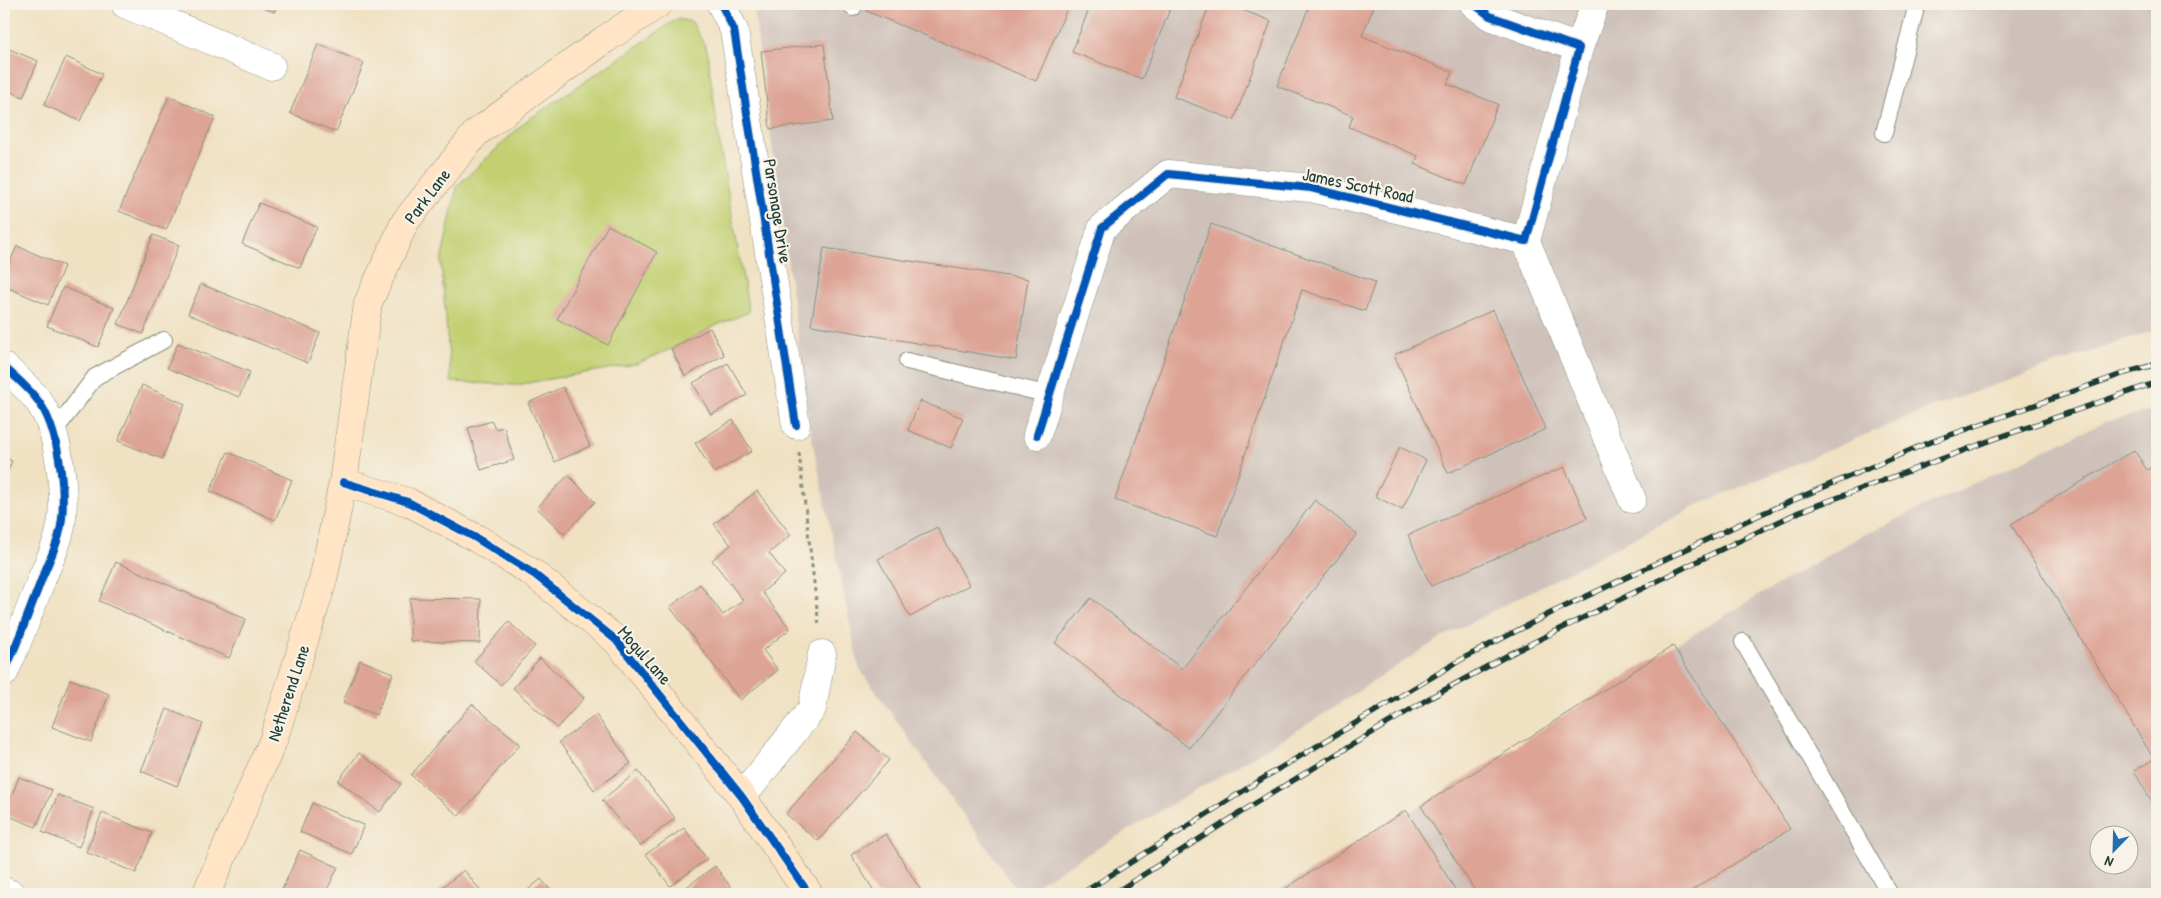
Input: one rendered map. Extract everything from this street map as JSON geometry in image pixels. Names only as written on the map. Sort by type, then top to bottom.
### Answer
[{"type":"main road","name":"Park Lane","points":[[343,482],[368,303],[405,222],[476,134],[604,40],[658,4]]},
{"type":"main road","name":"Mogul Lane","points":[[343,482],[408,502],[476,538],[534,574],[616,640],[742,797],[809,894]]},
{"type":"main road","name":"Netherend Lane","points":[[206,894],[273,741],[323,580],[343,482]]},
{"type":"street","points":[[125,4],[271,66]]},
{"type":"street","name":"Parsonage Drive","points":[[721,4],[734,30],[796,425]]},
{"type":"street","points":[[1474,4],[1490,16],[1579,48]]},
{"type":"street","points":[[1595,4],[1579,48],[1526,240],[1632,499]]},
{"type":"street","name":"James Scott Road","points":[[1037,435],[1102,228],[1168,174],[1311,188],[1526,240]]},
{"type":"street","points":[[4,367],[18,379],[41,405],[53,433],[60,462],[62,495],[59,534],[21,635],[4,673]]},
{"type":"street","points":[[742,797],[812,709],[822,654]]},
{"type":"street","points":[[4,891],[10,894]]},
{"type":"lane","points":[[1884,133],[1917,4]]},
{"type":"lane","points":[[53,433],[95,377],[164,340]]},
{"type":"lane","points":[[907,361],[1050,395]]},
{"type":"lane","points":[[1743,642],[1890,894]]},
{"type":"path","points":[[796,425],[822,654]]},
{"type":"shaded area","points":[[753,4],[2157,4],[2157,329],[1934,406],[1700,504],[1437,640],[1303,727],[1020,894],[859,668],[810,429]]},
{"type":"shaded area","points":[[2157,409],[2157,894],[1271,894],[1421,806],[1673,646],[1857,538],[2105,422]]},
{"type":"green space","points":[[677,19],[692,22],[707,50],[720,147],[749,312],[710,328],[671,349],[636,364],[516,385],[451,382],[441,262],[457,186],[525,122]]},
{"type":"building","points":[[254,4],[277,4],[274,12]]},
{"type":"building","points":[[869,4],[1069,4],[1036,81],[866,11]]},
{"type":"building","points":[[1091,4],[1172,4],[1142,79],[1072,52]]},
{"type":"building","points":[[1210,4],[1227,4],[1271,21],[1234,120],[1174,97]]},
{"type":"building","points":[[1310,4],[1375,4],[1362,36],[1452,72],[1447,84],[1498,104],[1466,185],[1415,164],[1418,156],[1349,127],[1353,116],[1277,86]]},
{"type":"building","points":[[318,44],[364,63],[336,132],[290,113]]},
{"type":"building","points":[[824,44],[833,121],[770,129],[761,51]]},
{"type":"building","points":[[4,47],[38,61],[23,97],[4,89]]},
{"type":"building","points":[[66,57],[102,74],[80,121],[44,105]]},
{"type":"building","points":[[169,96],[215,117],[166,230],[119,211]]},
{"type":"building","points":[[259,203],[317,227],[300,268],[242,244]]},
{"type":"building","points":[[1211,224],[1375,282],[1365,311],[1302,290],[1217,536],[1115,500]]},
{"type":"building","points":[[608,225],[657,252],[608,345],[557,319]]},
{"type":"building","points":[[153,235],[179,245],[143,334],[118,324]]},
{"type":"building","points":[[17,246],[64,266],[48,305],[4,286],[4,262],[9,264]]},
{"type":"building","points":[[824,248],[1028,279],[1016,360],[811,325]]},
{"type":"building","points":[[201,284],[320,333],[308,363],[188,314]]},
{"type":"building","points":[[63,287],[114,308],[98,347],[47,326]]},
{"type":"building","points":[[1493,310],[1546,429],[1448,473],[1394,355]]},
{"type":"building","points":[[710,328],[724,355],[685,376],[671,349]]},
{"type":"building","points":[[178,343],[250,372],[239,397],[167,368]]},
{"type":"building","points":[[728,363],[747,395],[711,415],[693,383]]},
{"type":"building","points":[[142,385],[185,404],[162,459],[118,441]]},
{"type":"building","points":[[563,387],[590,446],[555,462],[528,403]]},
{"type":"building","points":[[920,401],[963,418],[951,448],[908,430]]},
{"type":"building","points":[[733,420],[752,451],[714,473],[695,443]]},
{"type":"building","points":[[492,421],[495,429],[504,427],[514,460],[481,470],[468,428]]},
{"type":"building","points":[[1400,447],[1426,460],[1402,510],[1375,496]]},
{"type":"building","points":[[2134,450],[2147,470],[2157,464],[2157,810],[2134,771],[2154,759],[2011,524]]},
{"type":"building","points":[[228,452],[292,480],[275,520],[210,491]]},
{"type":"building","points":[[4,457],[12,461],[4,481]]},
{"type":"building","points":[[1564,467],[1587,518],[1431,586],[1408,535]]},
{"type":"building","points":[[568,475],[595,502],[564,534],[537,508]]},
{"type":"building","points":[[757,491],[791,535],[769,553],[785,574],[762,592],[790,629],[763,650],[778,670],[740,700],[670,607],[700,584],[723,615],[743,600],[712,560],[731,545],[714,524]]},
{"type":"building","points":[[1315,500],[1357,534],[1189,748],[1055,643],[1091,598],[1182,669]]},
{"type":"building","points":[[937,527],[969,585],[910,617],[878,559]]},
{"type":"building","points":[[116,562],[246,619],[229,658],[99,601]]},
{"type":"building","points":[[410,598],[481,599],[480,643],[410,641]]},
{"type":"building","points":[[509,622],[535,646],[501,685],[474,661]]},
{"type":"building","points":[[1673,646],[1790,829],[1686,894],[1477,894],[1421,806]]},
{"type":"building","points":[[540,658],[584,698],[557,728],[513,688]]},
{"type":"building","points":[[360,660],[393,673],[376,715],[343,702]]},
{"type":"building","points":[[70,679],[109,694],[91,742],[52,727]]},
{"type":"building","points":[[472,704],[520,744],[459,816],[411,775]]},
{"type":"building","points":[[167,709],[203,724],[177,786],[141,771]]},
{"type":"building","points":[[596,715],[631,763],[594,790],[559,742]]},
{"type":"building","points":[[857,732],[889,760],[818,841],[786,814]]},
{"type":"building","points":[[359,753],[401,784],[380,812],[338,781]]},
{"type":"building","points":[[638,771],[675,818],[640,846],[602,800]]},
{"type":"building","points":[[19,777],[52,790],[36,827],[4,814]]},
{"type":"building","points":[[58,795],[94,809],[79,847],[42,832]]},
{"type":"building","points":[[312,803],[364,825],[352,854],[300,832]]},
{"type":"building","points":[[1406,810],[1458,894],[1277,894]]},
{"type":"building","points":[[102,813],[152,833],[136,873],[86,852]]},
{"type":"building","points":[[684,828],[707,859],[670,886],[646,854]]},
{"type":"building","points":[[886,834],[923,894],[876,894],[851,855]]},
{"type":"building","points":[[300,850],[338,867],[325,894],[280,894]]},
{"type":"building","points":[[715,866],[736,894],[677,894]]},
{"type":"building","points":[[464,870],[483,894],[441,894],[438,891]]},
{"type":"building","points":[[541,879],[554,894],[523,894]]},
{"type":"railway","points":[[1081,894],[1262,779],[1464,658],[1551,613],[1761,514],[1925,444],[2125,373],[2157,364]]},
{"type":"railway","points":[[1113,894],[1254,804],[1428,699],[1510,654],[1722,549],[1799,512],[2000,437],[2157,382]]},
{"type":"cycle path","points":[[721,4],[734,30],[796,425]]},
{"type":"cycle path","points":[[1037,435],[1102,228],[1168,174],[1311,188],[1526,241],[1579,48],[1490,16],[1474,4]]},
{"type":"cycle path","points":[[4,367],[33,395],[48,418],[57,450],[63,505],[62,521],[56,546],[4,673]]},
{"type":"cycle path","points":[[343,482],[408,502],[476,538],[534,574],[616,640],[742,797],[809,894]]}]
